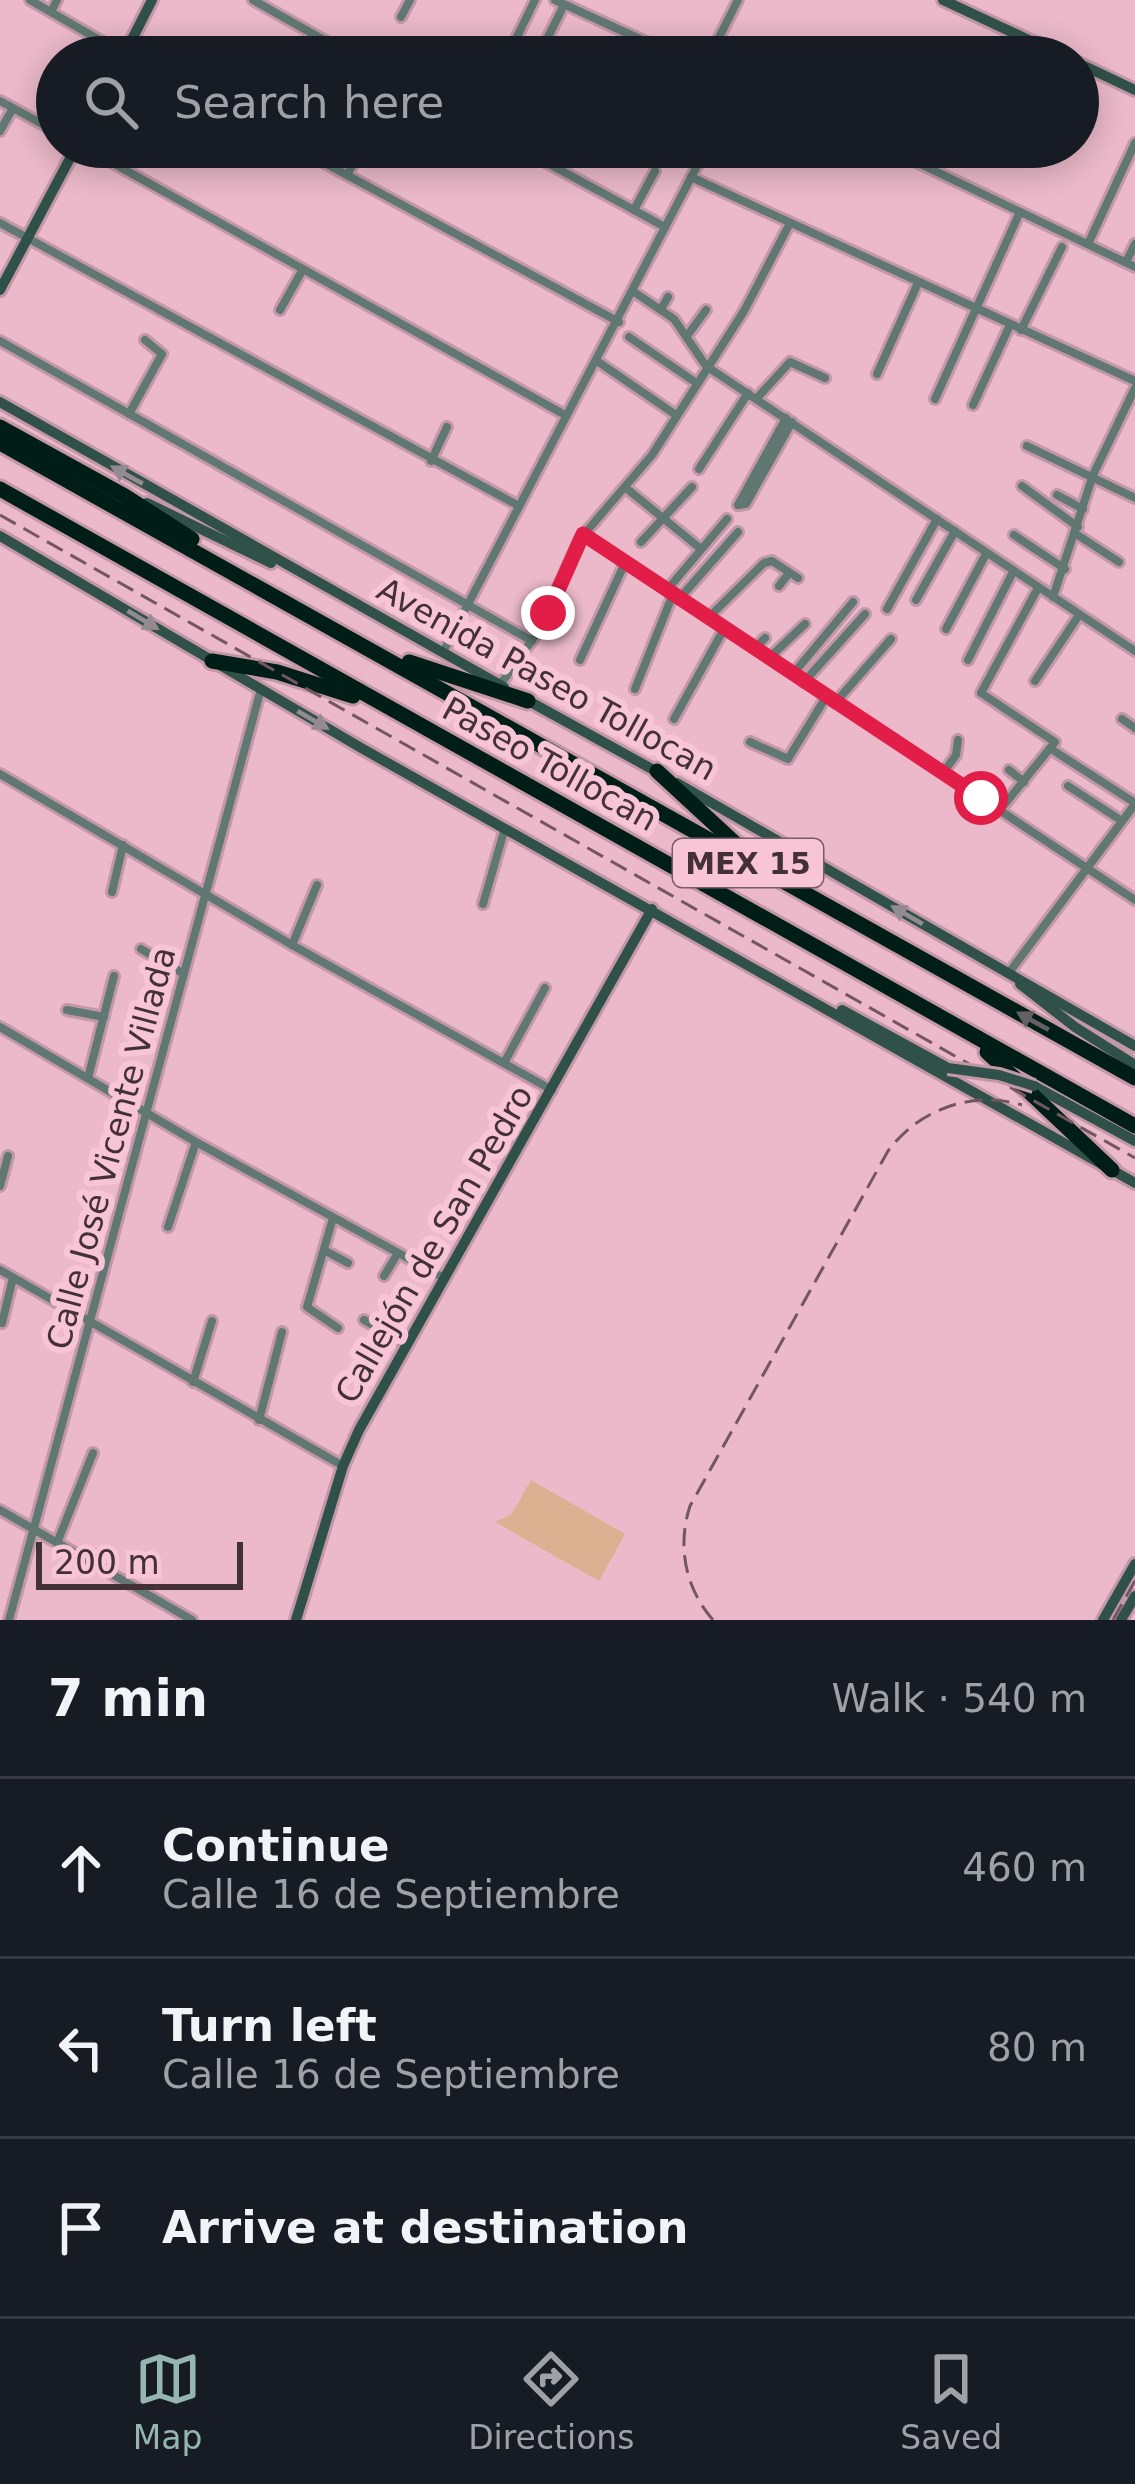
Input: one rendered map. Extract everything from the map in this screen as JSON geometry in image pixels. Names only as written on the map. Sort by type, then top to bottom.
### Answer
[{"type":"highway","points":[[0,427],[125,496],[252,584]]},
{"type":"highway","name":"Paseo Tollocan","points":[[0,443],[1135,1078]]},
{"type":"highway","name":"Paseo Tollocan","points":[[0,493],[35,508],[1135,1126]]},
{"type":"highway","points":[[362,645],[528,700]]},
{"type":"highway","points":[[212,661],[328,687],[463,750]]},
{"type":"highway","points":[[657,771],[769,874]]},
{"type":"highway","points":[[951,1024],[1032,1092],[1112,1170]]},
{"type":"main road","points":[[135,36],[152,0]]},
{"type":"main road","points":[[943,0],[1020,36]]},
{"type":"main road","points":[[1099,73],[1135,89]]},
{"type":"main road","points":[[0,290],[68,168]]},
{"type":"main road","name":"Avenida Paseo Tollocan","points":[[0,406],[657,771],[1135,1046]]},
{"type":"main road","points":[[125,496],[274,564],[302,572]]},
{"type":"main road","points":[[2,538],[1135,1183]]},
{"type":"main road","name":"Callejón de San Pedro","points":[[296,1620],[343,1466],[652,909]]},
{"type":"main road","points":[[664,916],[716,938],[920,1056],[949,1068],[1034,1086],[1135,1141]]},
{"type":"main road","name":"Avenida Paseo Tollocan","points":[[1008,974],[1075,1027],[1135,1064]]},
{"type":"main road","points":[[1103,1620],[1135,1564]]},
{"type":"main road","points":[[1121,1620],[1135,1596]]},
{"type":"street","points":[[30,0],[92,36]]},
{"type":"street","points":[[51,11],[58,0]]},
{"type":"street","points":[[253,0],[317,36]]},
{"type":"street","points":[[401,17],[410,0]]},
{"type":"street","points":[[517,36],[535,0]]},
{"type":"street","points":[[580,12],[585,0]]},
{"type":"street","points":[[720,36],[738,0]]},
{"type":"street","points":[[546,36],[560,2],[633,36]]},
{"type":"street","points":[[0,101],[36,121]]},
{"type":"street","points":[[0,131],[13,108]]},
{"type":"street","points":[[1088,244],[1135,143]]},
{"type":"street","points":[[118,168],[566,416]]},
{"type":"street","points":[[333,168],[619,322]]},
{"type":"street","points":[[346,175],[350,168]]},
{"type":"street","points":[[557,168],[665,227]]},
{"type":"street","points":[[443,652],[697,168]]},
{"type":"street","points":[[929,168],[1131,264],[1135,244]]},
{"type":"street","points":[[634,210],[655,171]]},
{"type":"street","points":[[692,178],[1135,384],[1094,475],[1054,597]]},
{"type":"street","points":[[934,399],[1020,212]]},
{"type":"street","points":[[0,223],[519,506]]},
{"type":"street","points":[[500,685],[532,641],[583,534],[652,455],[744,310],[789,225]]},
{"type":"street","points":[[1021,330],[1062,248]]},
{"type":"street","points":[[280,310],[303,269]]},
{"type":"street","points":[[878,374],[918,283]]},
{"type":"street","points":[[634,292],[662,309],[706,366],[1135,651]]},
{"type":"street","points":[[662,309],[668,297]]},
{"type":"street","points":[[687,336],[706,310]]},
{"type":"street","points":[[973,405],[1010,325]]},
{"type":"street","points":[[629,337],[695,382]]},
{"type":"street","points":[[129,414],[162,354],[145,340]]},
{"type":"street","points":[[0,341],[532,641]]},
{"type":"street","points":[[597,361],[676,415]]},
{"type":"street","points":[[699,469],[753,396],[788,362],[825,378]]},
{"type":"street","points":[[738,505],[789,420]]},
{"type":"street","points":[[431,461],[447,427]]},
{"type":"street","points":[[1027,446],[1135,498]]},
{"type":"street","points":[[1022,486],[1119,562]]},
{"type":"street","points":[[640,542],[692,487]]},
{"type":"street","points":[[626,488],[701,549]]},
{"type":"street","points":[[1057,495],[1083,509]]},
{"type":"street","points":[[634,689],[673,594],[727,519]]},
{"type":"street","points":[[887,609],[937,519]]},
{"type":"street","points":[[916,600],[955,531]]},
{"type":"street","points":[[673,594],[738,532]]},
{"type":"street","points":[[583,534],[1135,900]]},
{"type":"street","points":[[1014,535],[1065,568]]},
{"type":"street","points":[[946,629],[986,554]]},
{"type":"street","points":[[708,618],[764,563],[772,561],[794,575],[779,586]]},
{"type":"street","points":[[580,660],[625,563]]},
{"type":"street","points":[[968,660],[1013,572]]},
{"type":"street","points":[[1000,810],[1054,741],[981,693],[1038,588]]},
{"type":"street","points":[[793,674],[853,602]]},
{"type":"street","points":[[804,682],[865,614]]},
{"type":"street","points":[[1035,681],[1079,615]]},
{"type":"street","points":[[769,658],[805,623]]},
{"type":"street","points":[[674,719],[724,629]]},
{"type":"street","points":[[755,648],[765,638]]},
{"type":"street","points":[[750,742],[788,759],[831,700],[891,639]]},
{"type":"street","name":"Calle José Vicente Villada","points":[[9,1620],[261,689]]},
{"type":"street","points":[[1122,719],[1135,728]]},
{"type":"street","points":[[943,773],[956,754],[958,740]]},
{"type":"street","points":[[1008,974],[1135,803],[1051,749]]},
{"type":"street","points":[[1009,770],[1024,782]]},
{"type":"street","points":[[0,774],[553,1090]]},
{"type":"street","points":[[1067,786],[1123,820]]},
{"type":"street","points":[[483,904],[505,828]]},
{"type":"street","points":[[112,892],[123,845]]},
{"type":"street","points":[[292,945],[317,885]]},
{"type":"street","points":[[141,949],[184,974]]},
{"type":"street","points":[[88,1078],[114,976]]},
{"type":"street","points":[[504,1063],[545,988]]},
{"type":"street","points":[[67,1010],[104,1017]]},
{"type":"street","points":[[0,1028],[446,1279]]},
{"type":"street","points":[[168,1227],[196,1142]]},
{"type":"street","points":[[0,1186],[8,1156]]},
{"type":"street","points":[[334,1218],[307,1307],[338,1328]]},
{"type":"street","points":[[324,1250],[348,1263]]},
{"type":"street","points":[[384,1276],[398,1253]]},
{"type":"street","points":[[0,1270],[343,1466]]},
{"type":"street","points":[[2,1323],[13,1277]]},
{"type":"street","points":[[193,1382],[212,1321]]},
{"type":"street","points":[[364,1321],[407,1345]]},
{"type":"street","points":[[259,1420],[282,1332]]},
{"type":"street","points":[[57,1543],[93,1453]]},
{"type":"street","points":[[0,1510],[192,1620]]},
{"type":"shaded area","points":[[531,1480],[625,1534],[599,1581],[495,1522],[512,1514]]},
{"type":"railway","points":[[0,515],[1135,1158]]},
{"type":"railway","points":[[713,1620],[686,1566],[684,1536],[690,1506],[888,1151],[915,1124],[948,1107],[985,1100],[1022,1105]]},
{"type":"railway","points":[[1113,1620],[1135,1581]]},
{"type":"route","points":[[548,613],[583,534],[981,798]]}]
